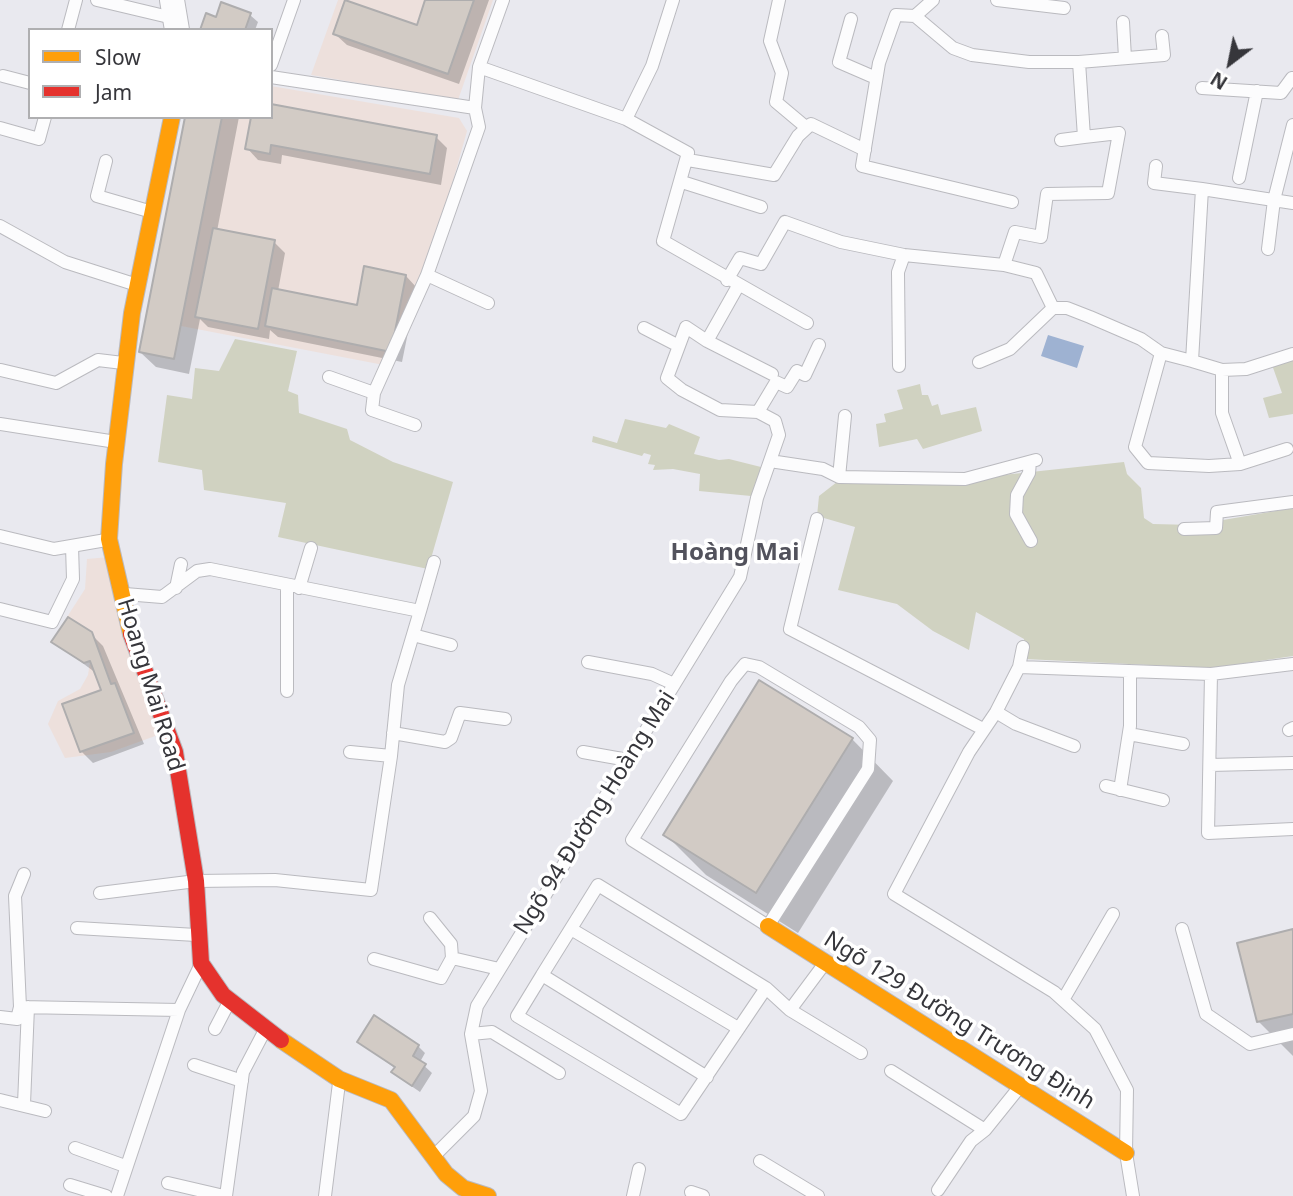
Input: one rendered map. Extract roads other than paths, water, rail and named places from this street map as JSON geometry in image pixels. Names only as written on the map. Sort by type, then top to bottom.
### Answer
[{"type":"street","name":"Hoang Mai Road","points":[[172,119],[137,285],[116,442],[109,539],[128,625],[175,752],[196,881],[201,963]]},
{"type":"street","name":"Ngõ 129 Đường Trương Định","points":[[768,926],[1126,1153]]},
{"type":"street","points":[[201,963],[230,1000],[265,1030],[339,1079],[391,1100],[462,1192],[488,1196]]},
{"type":"lane","points":[[69,28],[76,0]]},
{"type":"lane","points":[[97,0],[174,16]]},
{"type":"lane","points":[[273,59],[294,0]]},
{"type":"lane","points":[[415,425],[372,410],[374,393],[427,275],[479,127],[475,108],[479,67],[503,0]]},
{"type":"lane","points":[[626,119],[652,66],[673,0]]},
{"type":"lane","points":[[779,0],[770,41],[782,73],[776,102],[807,128]]},
{"type":"lane","points":[[915,16],[933,0]]},
{"type":"lane","points":[[997,0],[1064,9]]},
{"type":"lane","points":[[1012,202],[862,166],[876,78],[896,15],[915,16],[953,48],[972,55],[1029,61],[1079,62],[1164,55],[1163,36]]},
{"type":"lane","points":[[850,19],[839,62],[876,78]]},
{"type":"lane","points":[[1124,22],[1125,58]]},
{"type":"lane","points":[[1079,62],[1084,137]]},
{"type":"lane","points":[[479,67],[626,119],[688,153],[682,182],[663,240],[733,283],[807,323]]},
{"type":"lane","points":[[1202,88],[1280,93],[1293,79],[1293,72]]},
{"type":"lane","points":[[3,76],[28,82]]},
{"type":"lane","points":[[273,77],[475,108]]},
{"type":"lane","points":[[1239,177],[1257,91]]},
{"type":"lane","points":[[0,128],[39,139],[44,119]]},
{"type":"lane","points":[[688,160],[774,175],[798,136],[811,124],[865,150]]},
{"type":"lane","points":[[1268,249],[1274,200],[1293,125]]},
{"type":"lane","points":[[1004,265],[1015,232],[1041,237],[1047,194],[1108,193],[1119,133],[1061,140]]},
{"type":"lane","points":[[106,161],[96,196],[152,212]]},
{"type":"lane","points":[[1156,166],[1154,183],[1293,203]]},
{"type":"lane","points":[[682,182],[761,207]]},
{"type":"lane","points":[[1192,361],[1202,189]]},
{"type":"lane","points":[[707,341],[733,283],[740,258],[761,264],[785,222],[841,242],[904,256],[1004,265],[1036,274],[1054,308]]},
{"type":"lane","points":[[0,226],[65,262],[137,285]]},
{"type":"lane","points":[[899,366],[898,272],[904,256]]},
{"type":"lane","points":[[427,275],[488,303]]},
{"type":"lane","points":[[979,362],[1010,349],[1054,308],[1067,308],[1090,317],[1141,339],[1161,353],[1222,370],[1247,369],[1293,354]]},
{"type":"lane","points":[[772,374],[707,341],[686,327],[677,345],[667,378],[682,390],[720,410],[758,412],[776,382],[787,387],[797,371],[805,374],[819,345]]},
{"type":"lane","points":[[644,328],[677,345]]},
{"type":"lane","points":[[1161,353],[1135,447],[1148,463],[1209,466],[1240,464],[1287,449]]},
{"type":"lane","points":[[1,370],[56,383],[98,360],[127,364]]},
{"type":"lane","points":[[1222,370],[1222,413],[1240,464]]},
{"type":"lane","points":[[329,377],[374,393]]},
{"type":"lane","name":"Ngõ 94 Đường Hoàng Mai","points":[[433,1157],[474,1116],[481,1091],[471,1034],[477,1006],[740,577],[757,498],[779,435],[775,421],[758,412]]},
{"type":"lane","points":[[839,477],[845,415]]},
{"type":"lane","points":[[0,425],[116,442]]},
{"type":"lane","points":[[770,461],[823,468],[839,477],[965,479],[1033,461],[1017,495],[1016,514],[1031,541]]},
{"type":"lane","points":[[1184,529],[1216,528],[1216,512],[1293,502]]},
{"type":"lane","points":[[817,519],[790,629],[983,729]]},
{"type":"lane","points":[[0,536],[54,549],[109,539]]},
{"type":"lane","points":[[0,609],[52,622],[73,579],[72,546]]},
{"type":"lane","points":[[287,691],[293,587],[311,548]]},
{"type":"lane","points":[[100,893],[196,881],[275,880],[371,890],[391,756],[398,685],[434,562]]},
{"type":"lane","points":[[176,588],[181,564]]},
{"type":"lane","points":[[121,594],[162,597],[197,571],[210,569],[420,611]]},
{"type":"lane","points":[[412,635],[451,645]]},
{"type":"lane","name":"Ngõ 129 Đường Trương Định","points":[[1023,647],[1018,667],[996,712],[983,729],[894,894],[1063,1000],[1095,1029],[1127,1090],[1126,1153],[1133,1196]]},
{"type":"lane","points":[[588,662],[652,674],[674,684]]},
{"type":"lane","points":[[745,664],[759,667],[859,727],[870,740],[868,769],[768,926],[632,840],[731,681],[745,664]]},
{"type":"lane","points":[[1018,667],[1211,674],[1293,664]]},
{"type":"lane","points":[[1120,790],[1129,734],[1130,672]]},
{"type":"lane","points":[[1211,674],[1208,833],[1293,829]]},
{"type":"lane","points":[[996,712],[1016,724],[1074,746]]},
{"type":"lane","points":[[393,733],[445,742],[451,738],[460,713],[505,719]]},
{"type":"lane","points":[[1129,734],[1183,744]]},
{"type":"lane","points":[[350,752],[391,756]]},
{"type":"lane","points":[[583,752],[628,760]]},
{"type":"lane","points":[[1210,765],[1293,763]]},
{"type":"lane","points":[[1106,786],[1163,800]]},
{"type":"lane","points":[[24,874],[15,896],[24,1007],[24,1104]]},
{"type":"lane","points":[[766,988],[681,1114],[517,1016],[598,885],[766,988],[790,1010],[861,1053]]},
{"type":"lane","points":[[1063,1000],[1113,914]]},
{"type":"lane","points":[[374,959],[441,978],[452,958],[451,944],[430,918]]},
{"type":"lane","points":[[77,928],[199,936]]},
{"type":"lane","points":[[571,929],[738,1028]]},
{"type":"lane","points":[[1182,929],[1206,1014],[1250,1044],[1293,1034]]},
{"type":"lane","points":[[452,958],[499,969]]},
{"type":"lane","points":[[117,1196],[179,1010],[201,963]]},
{"type":"lane","points":[[790,1010],[825,963]]},
{"type":"lane","points":[[542,975],[707,1077]]},
{"type":"lane","points":[[215,1029],[230,1000]]},
{"type":"lane","points":[[24,1007],[179,1010]]},
{"type":"lane","points":[[0,1017],[17,1019],[24,1007]]},
{"type":"lane","points":[[168,1183],[225,1196],[242,1081],[265,1030]]},
{"type":"lane","points":[[471,1034],[492,1032],[559,1073]]},
{"type":"lane","points":[[194,1065],[242,1081]]},
{"type":"lane","points":[[891,1071],[985,1130]]},
{"type":"lane","points":[[325,1196],[339,1079]]},
{"type":"lane","points":[[938,1190],[971,1141],[985,1130],[1020,1086]]},
{"type":"lane","points":[[0,1100],[46,1111]]},
{"type":"lane","points":[[75,1148],[125,1166]]},
{"type":"lane","points":[[760,1161],[818,1196]]},
{"type":"lane","points":[[633,1196],[639,1169]]},
{"type":"lane","points":[[70,1185],[106,1196]]},
{"type":"water","points":[[1048,335],[1084,346],[1077,368],[1041,356]]},
{"type":"district","name":"Hoàng Mai","points":[[735,553]]}]
